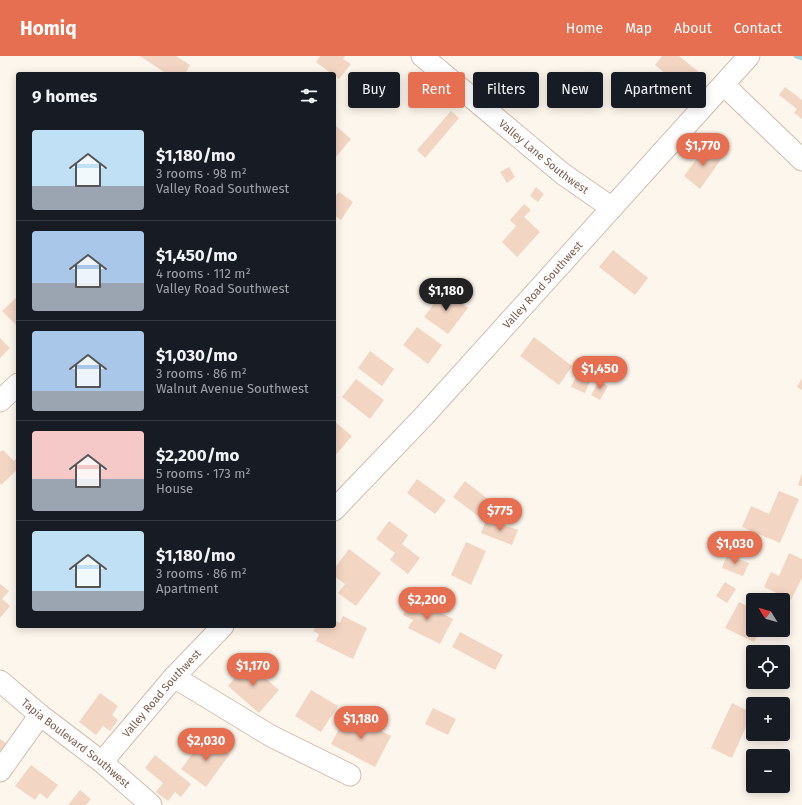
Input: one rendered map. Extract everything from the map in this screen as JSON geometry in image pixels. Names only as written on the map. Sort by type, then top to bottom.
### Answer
[{"type":"street","name":"Valley Lane Southwest","points":[[422,56],[563,174],[612,208]]},
{"type":"street","name":"Valley Road Southwest","points":[[336,508],[429,410],[749,56]]},
{"type":"street","points":[[724,85],[802,160]]},
{"type":"street","points":[[0,401],[16,386]]},
{"type":"street","name":"Valley Road Southwest","points":[[102,762],[174,677],[221,628]]},
{"type":"street","points":[[174,677],[271,736],[350,775]]},
{"type":"street","name":"Tapia Boulevard Southwest","points":[[0,681],[40,716],[102,762],[151,805]]},
{"type":"street","points":[[0,771],[40,716]]},
{"type":"building","points":[[140,56],[176,56],[190,65],[186,72],[164,72]]},
{"type":"building","points":[[320,56],[345,56],[343,59],[351,64],[339,79],[336,77],[336,72],[329,72],[316,62]]},
{"type":"building","points":[[662,56],[679,56],[699,72],[663,72],[655,65]]},
{"type":"building","points":[[785,87],[802,100],[802,119],[794,113],[797,109],[779,95]]},
{"type":"building","points":[[451,111],[459,118],[425,158],[417,150]]},
{"type":"building","points":[[336,126],[351,139],[336,157]]},
{"type":"building","points":[[706,146],[722,158],[700,189],[684,176]]},
{"type":"building","points":[[509,167],[515,177],[507,183],[500,172]]},
{"type":"building","points":[[536,187],[544,194],[538,202],[530,196]]},
{"type":"building","points":[[339,192],[353,202],[341,220],[336,216],[336,196]]},
{"type":"building","points":[[524,204],[531,210],[524,217],[540,232],[517,257],[502,242],[516,226],[510,220]]},
{"type":"building","points":[[613,250],[648,278],[635,295],[599,267]]},
{"type":"building","points":[[444,290],[468,308],[448,334],[424,317]]},
{"type":"building","points":[[16,298],[16,325],[2,311]]},
{"type":"building","points":[[417,327],[442,345],[428,364],[403,345]]},
{"type":"building","points":[[534,337],[572,366],[559,385],[520,356]]},
{"type":"building","points":[[0,338],[10,348],[0,358]]},
{"type":"building","points":[[370,351],[394,369],[382,386],[358,368]]},
{"type":"building","points":[[579,371],[592,377],[585,393],[571,387]]},
{"type":"building","points":[[802,378],[802,390],[797,387]]},
{"type":"building","points":[[356,379],[384,400],[370,419],[342,397]]},
{"type":"building","points":[[599,381],[608,386],[600,400],[591,395]]},
{"type":"building","points":[[336,423],[352,436],[336,455]]},
{"type":"building","points":[[3,450],[14,461],[16,459],[16,471],[1,485],[0,483],[0,452]]},
{"type":"building","points":[[802,473],[802,486],[798,485]]},
{"type":"building","points":[[417,479],[446,500],[435,514],[407,493]]},
{"type":"building","points":[[465,481],[493,503],[482,519],[453,497]]},
{"type":"building","points":[[779,491],[799,499],[780,543],[742,527],[751,506],[769,514]]},
{"type":"building","points":[[487,518],[518,530],[512,545],[481,533]]},
{"type":"building","points":[[389,521],[408,535],[402,544],[420,558],[408,574],[390,560],[395,553],[376,539]]},
{"type":"building","points":[[466,542],[486,551],[471,585],[451,575]]},
{"type":"building","points":[[349,549],[381,573],[356,606],[338,593],[345,584],[336,577],[336,566]]},
{"type":"building","points":[[789,553],[802,559],[802,578],[791,600],[790,593],[776,593],[764,587],[771,572],[779,576]]},
{"type":"building","points":[[727,555],[749,563],[743,576],[722,568]]},
{"type":"building","points":[[725,582],[736,589],[727,603],[716,596]]},
{"type":"building","points":[[0,584],[9,591],[2,599],[10,606],[0,618]]},
{"type":"building","points":[[411,598],[453,619],[440,644],[408,628],[413,620],[403,615]]},
{"type":"building","points":[[739,602],[746,606],[746,637],[756,637],[754,642],[725,628]]},
{"type":"building","points":[[343,616],[367,628],[353,659],[316,641],[319,634],[313,631],[315,628],[336,628],[336,621],[340,623]]},
{"type":"building","points":[[460,632],[503,655],[495,670],[452,647]]},
{"type":"building","points":[[243,659],[279,690],[259,713],[228,686],[240,672],[235,668]]},
{"type":"building","points":[[311,690],[338,706],[321,732],[295,716]]},
{"type":"building","points":[[100,693],[118,706],[112,715],[118,720],[110,731],[103,726],[96,735],[79,722]]},
{"type":"building","points":[[732,703],[746,710],[746,726],[732,758],[711,748]]},
{"type":"building","points":[[433,708],[456,719],[448,735],[425,724]]},
{"type":"building","points":[[347,713],[391,736],[375,767],[331,744]]},
{"type":"building","points":[[206,736],[230,754],[206,787],[181,769]]},
{"type":"building","points":[[0,739],[10,746],[0,759]]},
{"type":"building","points":[[155,755],[191,784],[181,797],[175,792],[168,801],[156,792],[163,783],[145,768]]},
{"type":"building","points":[[31,765],[58,785],[47,799],[40,793],[35,800],[15,786]]},
{"type":"building","points":[[80,790],[91,799],[86,805],[68,805]]},
{"type":"waterway","points":[[796,56],[802,58]]}]
